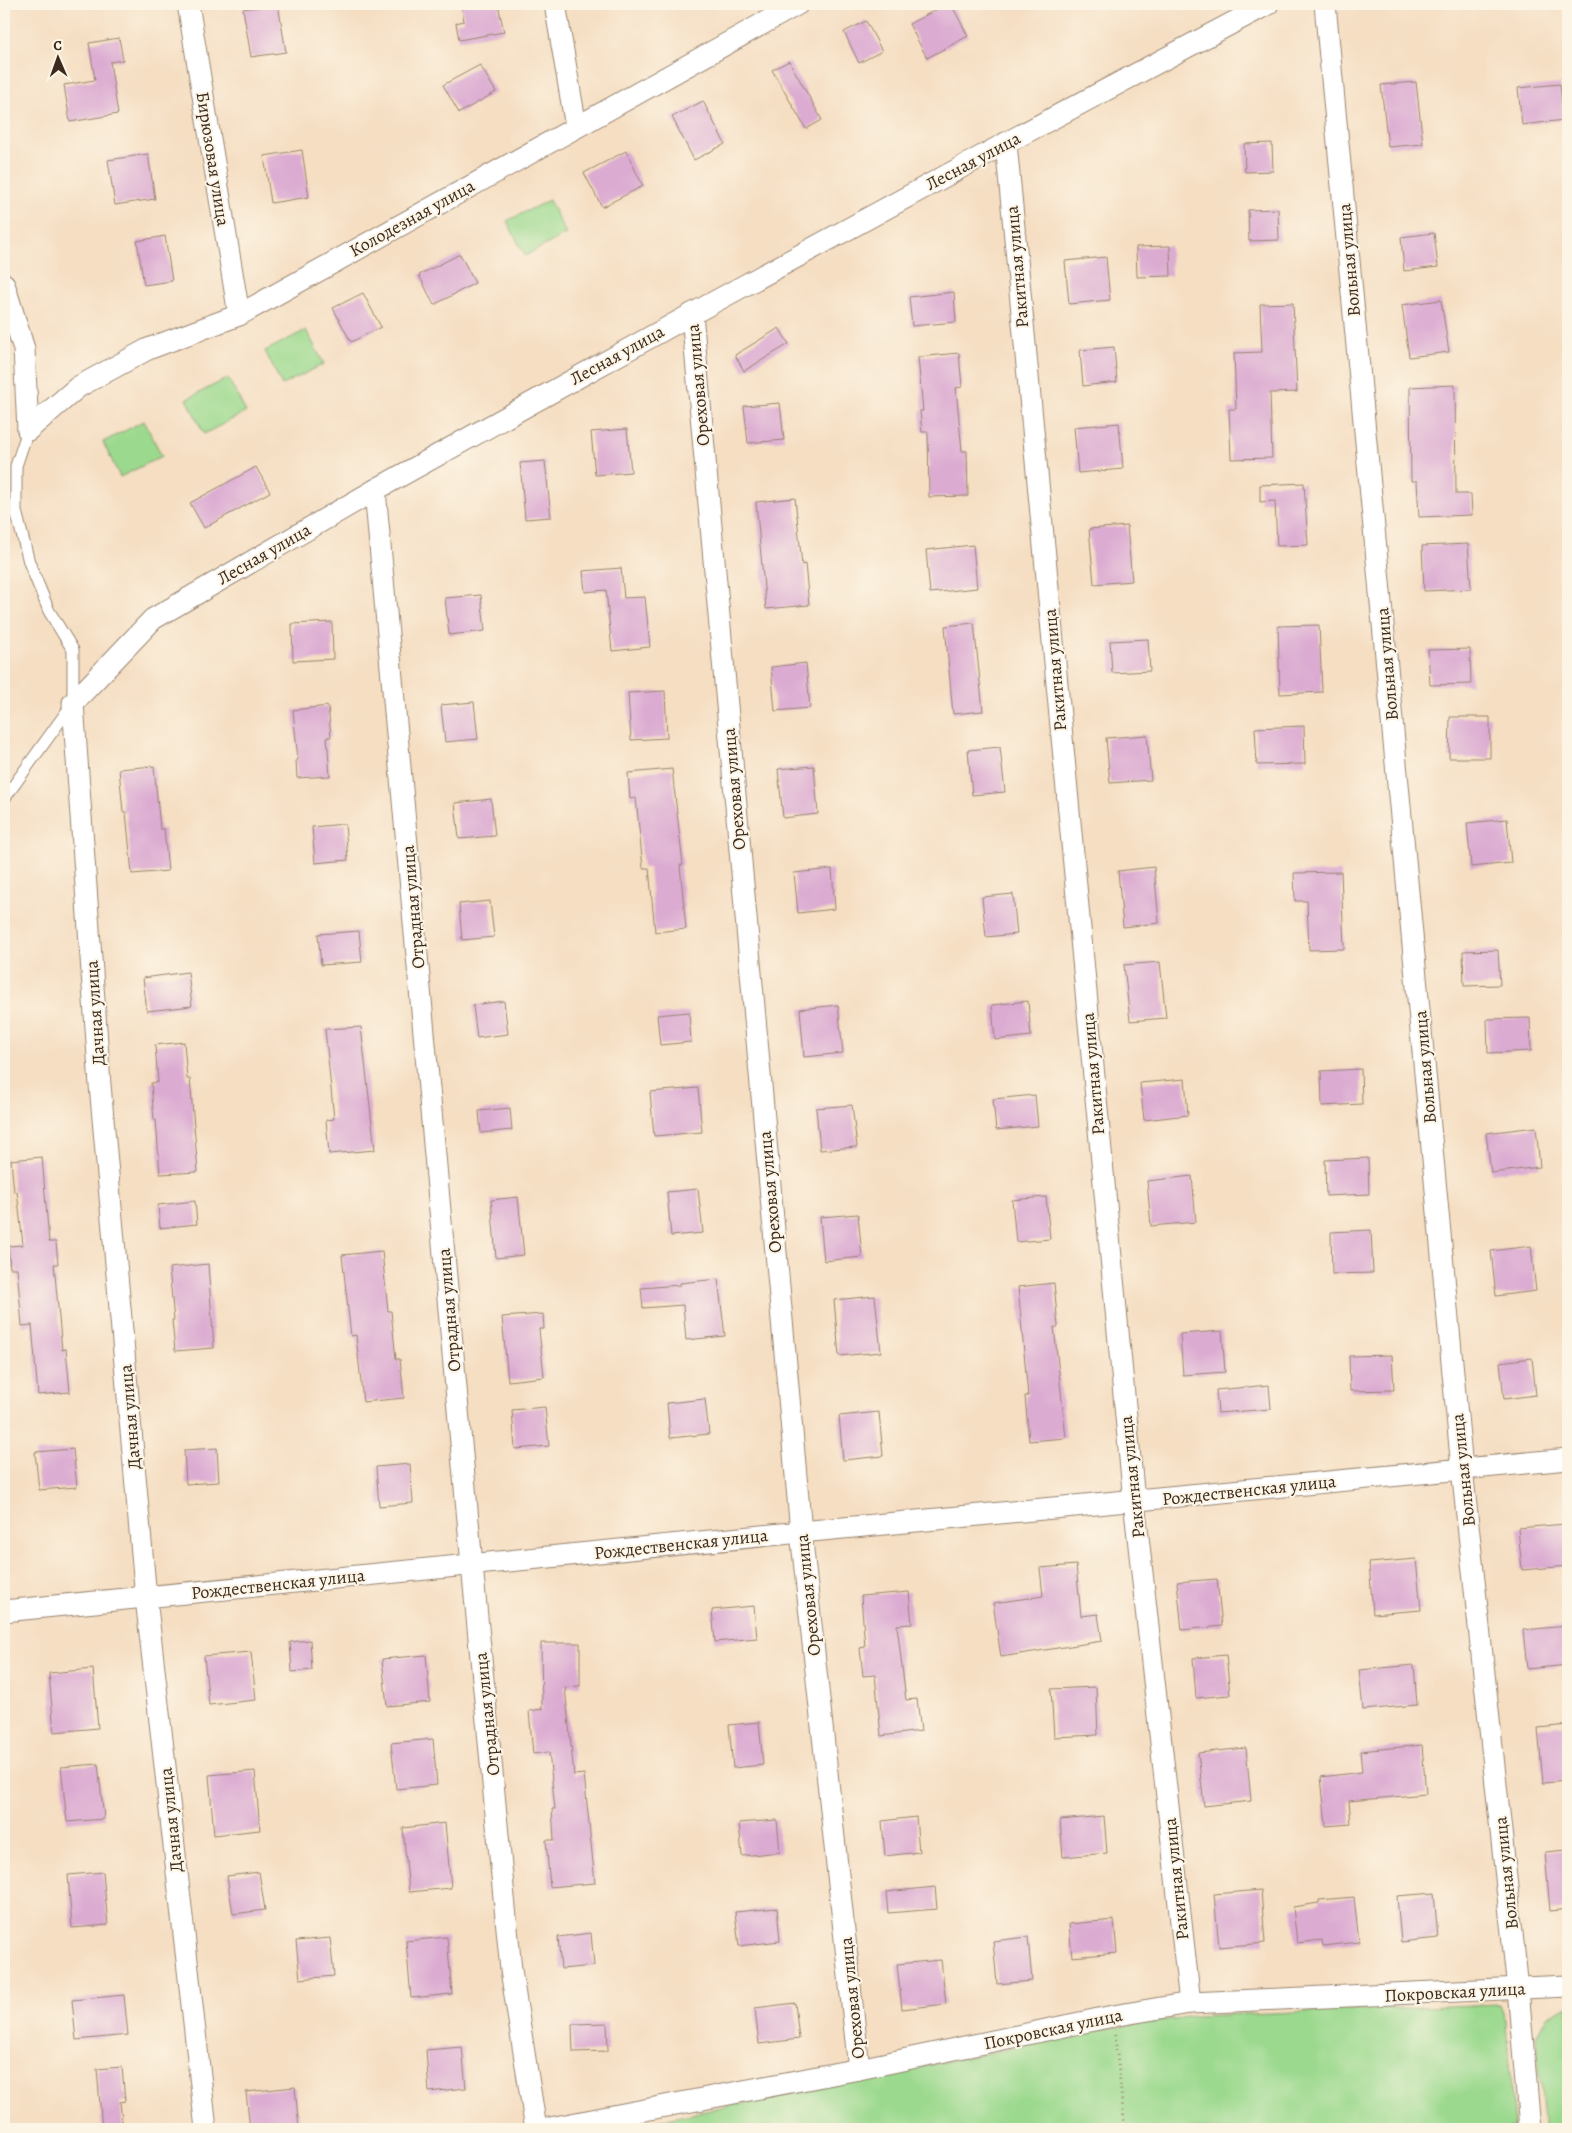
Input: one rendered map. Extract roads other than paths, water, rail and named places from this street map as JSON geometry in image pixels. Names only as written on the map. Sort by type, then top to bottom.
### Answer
[{"type":"street","name":"Бирюзовая улица","points":[[188,4],[239,315]]},
{"type":"street","points":[[555,4],[576,127]]},
{"type":"street","name":"Колодезная улица","points":[[28,430],[78,387],[148,350],[239,315],[798,4]]},
{"type":"street","name":"Лесная улица","points":[[73,703],[153,619],[375,490],[692,314],[1006,143],[1268,4]]},
{"type":"street","name":"Вольная улица","points":[[1326,4],[1462,1469],[1518,1989],[1530,2129]]},
{"type":"street","name":"Ракитная улица","points":[[1006,143],[1134,1501],[1190,2003]]},
{"type":"street","points":[[4,284],[24,349],[28,430]]},
{"type":"street","name":"Ореховая улица","points":[[692,314],[801,1532],[859,2070]]},
{"type":"street","name":"Отрадная улица","points":[[375,490],[472,1565],[511,1970],[536,2129]]},
{"type":"street","name":"Дачная улица","points":[[73,703],[100,1085],[146,1598],[206,2129]]},
{"type":"street","name":"Рождественская улица","points":[[4,1611],[1568,1458]]},
{"type":"street","name":"Покровская улица","points":[[545,2129],[859,2070],[1113,2016],[1190,2003],[1568,1986]]},
{"type":"lane","points":[[4,798],[73,703],[73,650],[49,611],[29,562],[16,511],[16,466],[28,430]]}]
